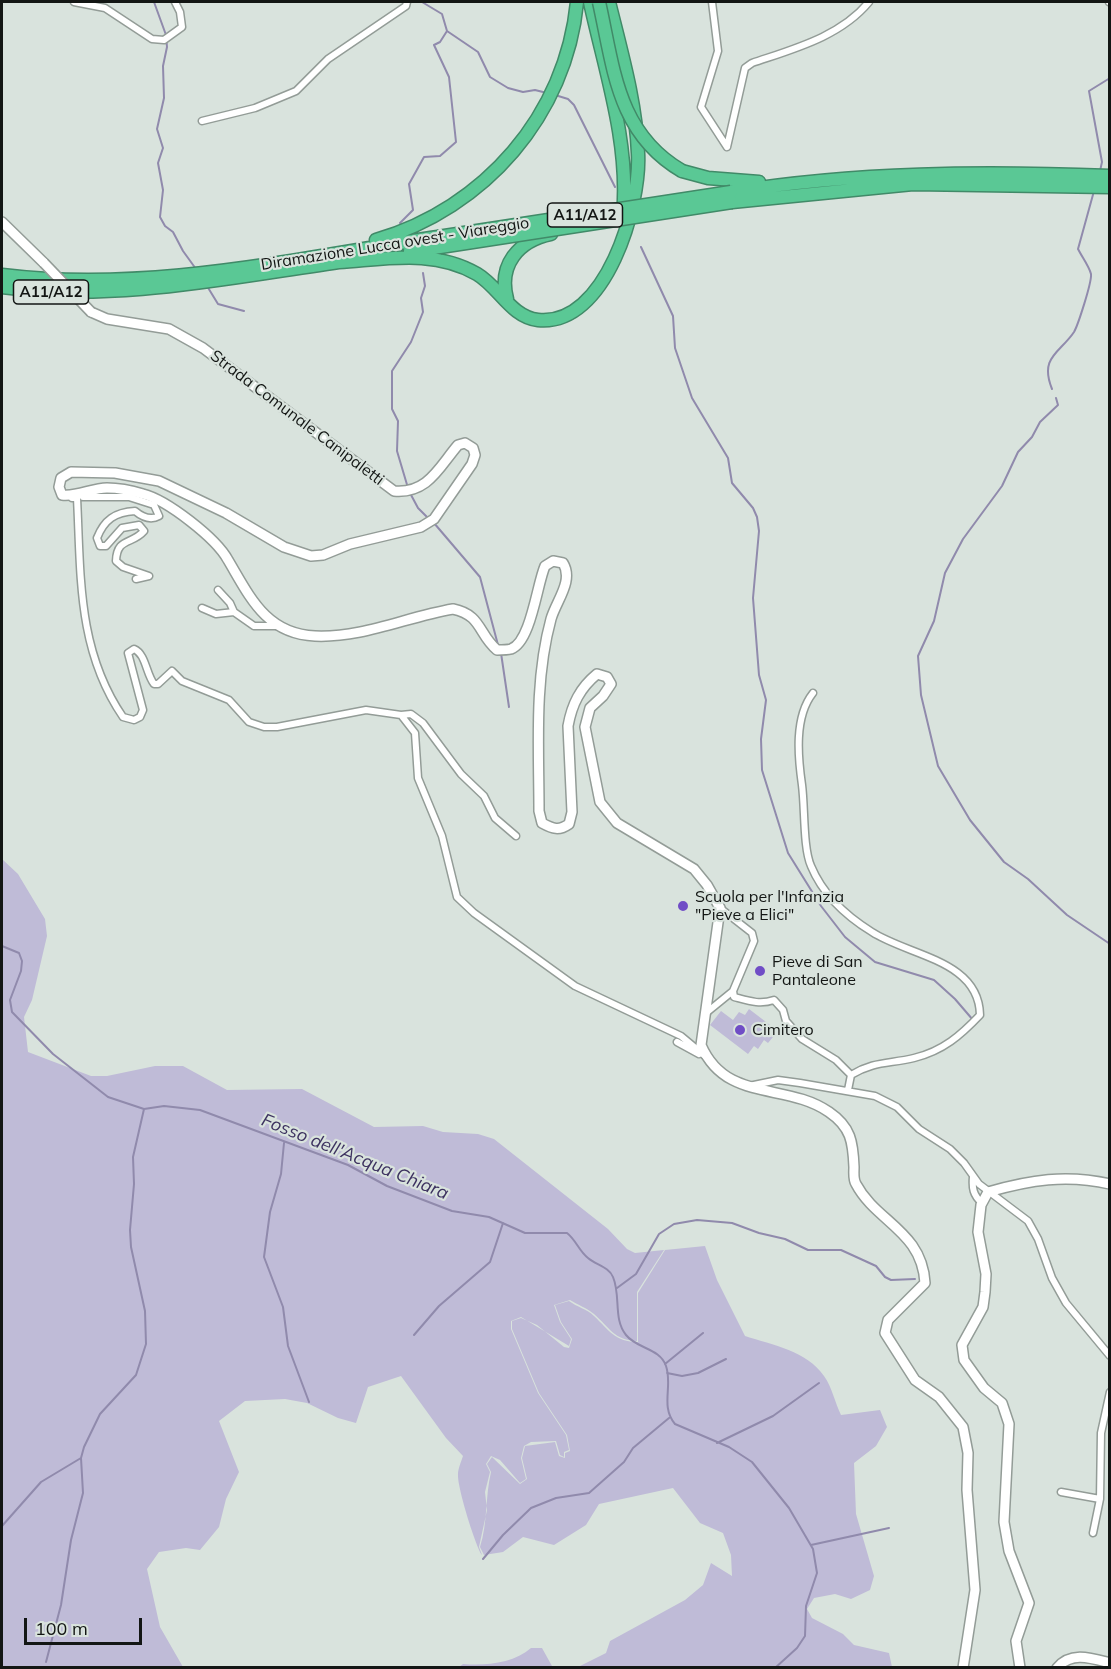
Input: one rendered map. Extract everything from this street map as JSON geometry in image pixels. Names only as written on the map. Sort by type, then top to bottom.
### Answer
[{"type":"highway","points":[[338,257],[417,225],[463,198],[512,155],[534,127],[549,102],[567,54],[577,2]]},
{"type":"highway","points":[[590,2],[623,153],[626,189],[618,246]]},
{"type":"highway","points":[[599,2],[618,82],[631,123],[664,161],[682,171],[708,178],[784,183]]},
{"type":"highway","points":[[338,257],[422,257],[447,261],[487,281],[522,315],[538,320],[570,313],[596,291],[610,268],[626,230],[635,193],[639,155],[632,103],[609,2]]},
{"type":"highway","name":"Diramazione Lucca ovest - Viareggio","points":[[2,287],[37,291],[100,287],[184,286],[240,272],[731,197],[915,173],[1110,176]]},
{"type":"highway","name":"Diramazione Lucca ovest - Viareggio","points":[[439,242],[592,225],[731,197],[784,183],[825,186],[924,183],[1110,187]]},
{"type":"highway","points":[[508,303],[504,278],[507,265],[517,250],[537,238],[592,225]]},
{"type":"highway","name":"Diramazione Lucca ovest - Viareggio","points":[[2,275],[100,287]]},
{"type":"street","points":[[74,2],[105,8],[152,39],[167,39],[182,27],[180,12],[175,2]]},
{"type":"street","points":[[202,121],[255,108],[296,92],[328,59],[406,6],[406,2]]},
{"type":"street","points":[[712,2],[718,51],[701,107],[727,147],[746,68],[752,63],[811,44],[840,25],[868,2]]},
{"type":"street","name":"Strada Comunale Canipaletti","points":[[2,222],[91,312],[107,319],[170,329],[203,348],[394,492],[410,492],[430,481],[458,445],[465,443],[473,448],[475,455],[472,464],[431,521],[421,527],[350,544],[322,555],[311,556],[284,547],[226,513],[159,481],[115,474],[71,472],[65,473],[59,483],[60,492],[66,495]]},
{"type":"street","points":[[66,495],[107,488],[145,494],[185,517],[214,541],[228,559],[252,603],[277,626],[290,633],[315,636],[366,632],[453,609],[465,612],[475,619],[500,650],[519,644],[527,629],[545,566],[553,561],[563,563],[568,570],[566,583],[551,618],[539,685],[539,811],[542,823],[553,829],[562,829],[569,824],[572,812],[568,726],[570,713],[577,695],[586,682],[597,674],[607,677],[611,684],[603,696],[590,708],[585,727],[600,802],[617,823],[694,869],[707,885],[720,908],[752,933],[754,941],[733,991],[706,1013]]},
{"type":"street","points":[[66,495],[77,498],[105,495],[129,496],[154,505],[159,516],[154,519],[141,516],[135,511],[114,514],[105,522],[97,538],[100,546],[106,546],[123,528],[140,525],[144,531],[122,544],[116,552],[116,561],[123,567],[149,576],[136,579]]},
{"type":"street","points":[[77,498],[78,553],[87,636],[111,699],[123,717],[134,720],[140,717],[143,710],[128,653],[134,649],[141,655],[149,678],[154,684],[158,684],[172,671],[182,681],[229,700],[249,722],[264,727],[277,727],[366,710],[400,715],[411,714],[423,723],[461,774],[484,796],[495,818],[516,836]]},
{"type":"street","points":[[218,590],[230,603],[234,612],[254,627],[277,626]]},
{"type":"street","points":[[202,608],[216,614],[234,612]]},
{"type":"street","points":[[813,693],[802,724],[798,749],[806,817],[807,851],[811,867],[839,909],[873,933],[954,969],[972,984],[980,1001],[980,1015],[948,1045],[913,1058],[868,1065],[850,1075]]},
{"type":"street","points":[[400,715],[415,733],[418,778],[442,836],[457,897],[474,913],[575,986],[681,1036],[723,1073],[746,1087],[810,1101],[829,1112],[843,1124],[853,1139],[854,1182],[866,1200],[903,1232],[925,1273],[925,1282],[888,1320],[885,1333],[915,1380],[939,1397],[963,1427],[968,1453],[967,1490],[975,1590],[963,1668]]},
{"type":"street","points":[[706,1056],[701,1045],[720,908]]},
{"type":"street","points":[[733,991],[735,998],[750,1002],[764,1003],[774,1000],[783,1010],[786,1021],[802,1040],[836,1060],[850,1075]]},
{"type":"street","points":[[677,1042],[706,1056]]},
{"type":"street","points":[[848,1090],[850,1075]]},
{"type":"street","points":[[746,1087],[778,1080],[875,1096],[897,1107],[919,1129],[950,1149],[988,1192],[1028,1221],[1038,1239],[1052,1278],[1066,1303],[1110,1356]]},
{"type":"street","points":[[973,1176],[972,1186],[975,1197],[982,1203]]},
{"type":"street","points":[[1020,1668],[1016,1641],[1029,1603],[1009,1551],[1004,1522],[1009,1425],[1002,1403],[972,1374],[964,1360],[962,1345],[983,1307],[986,1274],[978,1232],[982,1203],[988,1192],[1037,1179],[1062,1177],[1110,1184]]},
{"type":"street","points":[[1093,1533],[1100,1499],[1101,1433],[1110,1392]]},
{"type":"street","points":[[1061,1492],[1100,1499]]},
{"type":"street","points":[[1058,1668],[1068,1658],[1076,1657],[1110,1663]]},
{"type":"shaded area","points":[[2,859],[18,874],[45,919],[47,936],[32,1000],[24,1017],[28,1052],[91,1076],[107,1076],[155,1066],[183,1066],[227,1090],[302,1089],[374,1127],[423,1126],[443,1132],[478,1134],[494,1139],[608,1229],[627,1249],[635,1253],[664,1250],[637,1292],[637,1341],[618,1336],[591,1312],[570,1300],[554,1305],[560,1322],[571,1339],[569,1346],[521,1317],[511,1321],[511,1329],[538,1393],[566,1435],[569,1450],[564,1452],[564,1457],[560,1455],[556,1441],[531,1442],[524,1446],[521,1458],[526,1479],[520,1483],[500,1460],[491,1456],[486,1464],[490,1472],[485,1492],[487,1510],[479,1547],[482,1555],[467,1516],[458,1481],[458,1470],[463,1456],[446,1438],[401,1376],[368,1387],[356,1423],[338,1418],[307,1403],[285,1399],[245,1401],[219,1421],[239,1472],[226,1499],[219,1527],[200,1550],[186,1548],[159,1552],[147,1569],[160,1627],[183,1667],[2,1667]]},
{"type":"shaded area","points":[[749,1009],[770,1025],[765,1032],[773,1037],[768,1043],[764,1040],[758,1049],[754,1046],[748,1054],[710,1025],[721,1011],[733,1020],[739,1012],[745,1015]]},
{"type":"shaded area","points":[[705,1246],[717,1280],[745,1336],[789,1350],[817,1367],[827,1380],[841,1415],[880,1410],[887,1427],[876,1446],[854,1463],[856,1514],[874,1576],[870,1590],[851,1599],[835,1594],[814,1598],[807,1609],[812,1618],[843,1634],[854,1645],[889,1653],[892,1667],[578,1667],[606,1653],[610,1641],[685,1600],[703,1585],[711,1563],[732,1576],[731,1555],[723,1533],[700,1523],[673,1488],[599,1504],[586,1525],[554,1545],[523,1537],[503,1552],[484,1555],[480,1547],[491,1472],[487,1464],[492,1457],[520,1484],[527,1479],[522,1458],[525,1446],[555,1442],[559,1456],[565,1458],[565,1453],[570,1451],[567,1435],[539,1393],[512,1329],[512,1321],[521,1318],[537,1325],[564,1347],[569,1348],[572,1339],[561,1322],[555,1305],[569,1301],[591,1314],[618,1337],[638,1342],[638,1293],[665,1250]]},
{"type":"shaded area","points":[[531,1648],[542,1648],[552,1666],[561,1667],[459,1667],[463,1664],[490,1664],[508,1660]]},
{"type":"waterway","points":[[154,2],[166,35],[167,47],[163,66],[164,98],[157,129],[163,148],[158,163],[163,190],[160,217],[165,226],[173,232],[196,269]]},
{"type":"waterway","points":[[422,2],[442,14],[447,31],[478,52],[490,77],[508,88],[523,92],[535,90],[547,93]]},
{"type":"waterway","points":[[400,223],[413,210],[409,184],[424,157],[440,156],[456,142],[449,77],[434,45],[440,42],[447,31]]},
{"type":"waterway","points":[[1100,171],[1102,162],[1089,91],[1110,78]]},
{"type":"waterway","points":[[555,95],[568,99],[574,105],[615,187]]},
{"type":"waterway","points":[[1052,389],[1048,370],[1050,362],[1074,332],[1089,285],[1091,274],[1078,249],[1094,191]]},
{"type":"waterway","points":[[641,247],[673,316],[675,348],[692,398],[728,458],[732,483],[753,508],[757,517],[759,531],[753,598],[759,675],[766,700],[761,739],[762,770],[788,853],[821,906],[845,937],[875,962],[934,980],[973,1020]]},
{"type":"waterway","points":[[408,488],[397,451],[398,421],[392,409],[392,371],[411,342],[423,312],[421,298],[425,286],[423,273]]},
{"type":"waterway","points":[[207,286],[218,304],[244,311]]},
{"type":"waterway","points":[[1056,398],[1058,405],[1040,422],[1032,437],[1018,452],[1002,486],[963,539],[945,573],[934,621],[918,656],[921,695],[938,766],[970,820],[1004,862],[1028,879],[1067,915],[1110,944]]},
{"type":"waterway","points":[[410,493],[418,508],[430,520]]},
{"type":"waterway","points":[[434,523],[480,577],[498,645]]},
{"type":"waterway","points":[[501,653],[509,707]]},
{"type":"waterway","name":"Fosso dell'Acqua Chiara","points":[[2,946],[19,953],[22,961],[21,971],[10,1000],[12,1012],[53,1054],[108,1097],[144,1109],[164,1106],[200,1110],[348,1165],[387,1186],[452,1211],[489,1217],[525,1233],[567,1233],[585,1255],[609,1271],[617,1292],[618,1315],[622,1329],[631,1340],[659,1356],[666,1366],[668,1410],[675,1424],[729,1447],[752,1462],[789,1508],[813,1549],[817,1573],[806,1606],[805,1636],[797,1648],[775,1668]]},
{"type":"waterway","points":[[46,1662],[61,1605],[71,1540],[83,1493],[81,1458],[84,1447],[100,1414],[136,1375],[146,1344],[145,1311],[131,1247],[130,1230],[134,1184],[133,1157],[144,1109]]},
{"type":"waterway","points":[[284,1143],[281,1174],[270,1212],[264,1257],[283,1307],[288,1346],[309,1402]]},
{"type":"waterway","points":[[617,1288],[636,1274],[659,1234],[674,1224],[697,1220],[732,1223],[785,1239],[808,1250],[841,1250],[876,1266],[885,1277],[891,1280],[915,1279]]},
{"type":"waterway","points":[[414,1335],[439,1306],[490,1262],[503,1223]]},
{"type":"waterway","points":[[665,1364],[703,1333]]},
{"type":"waterway","points":[[667,1373],[682,1376],[698,1373],[726,1359]]},
{"type":"waterway","points":[[717,1443],[773,1416],[819,1383]]},
{"type":"waterway","points":[[483,1559],[503,1535],[531,1508],[556,1498],[589,1493],[624,1462],[633,1448],[669,1418]]},
{"type":"waterway","points":[[2,1526],[41,1482],[81,1458]]},
{"type":"waterway","points":[[811,1545],[889,1528]]},
{"type":"place","name":"Scuola per l'Infanzia \"Pieve a Elici\"","points":[[683,906]]},
{"type":"place","name":"Pieve di San Pantaleone","points":[[760,971]]},
{"type":"place","name":"Cimitero","points":[[740,1030]]}]
